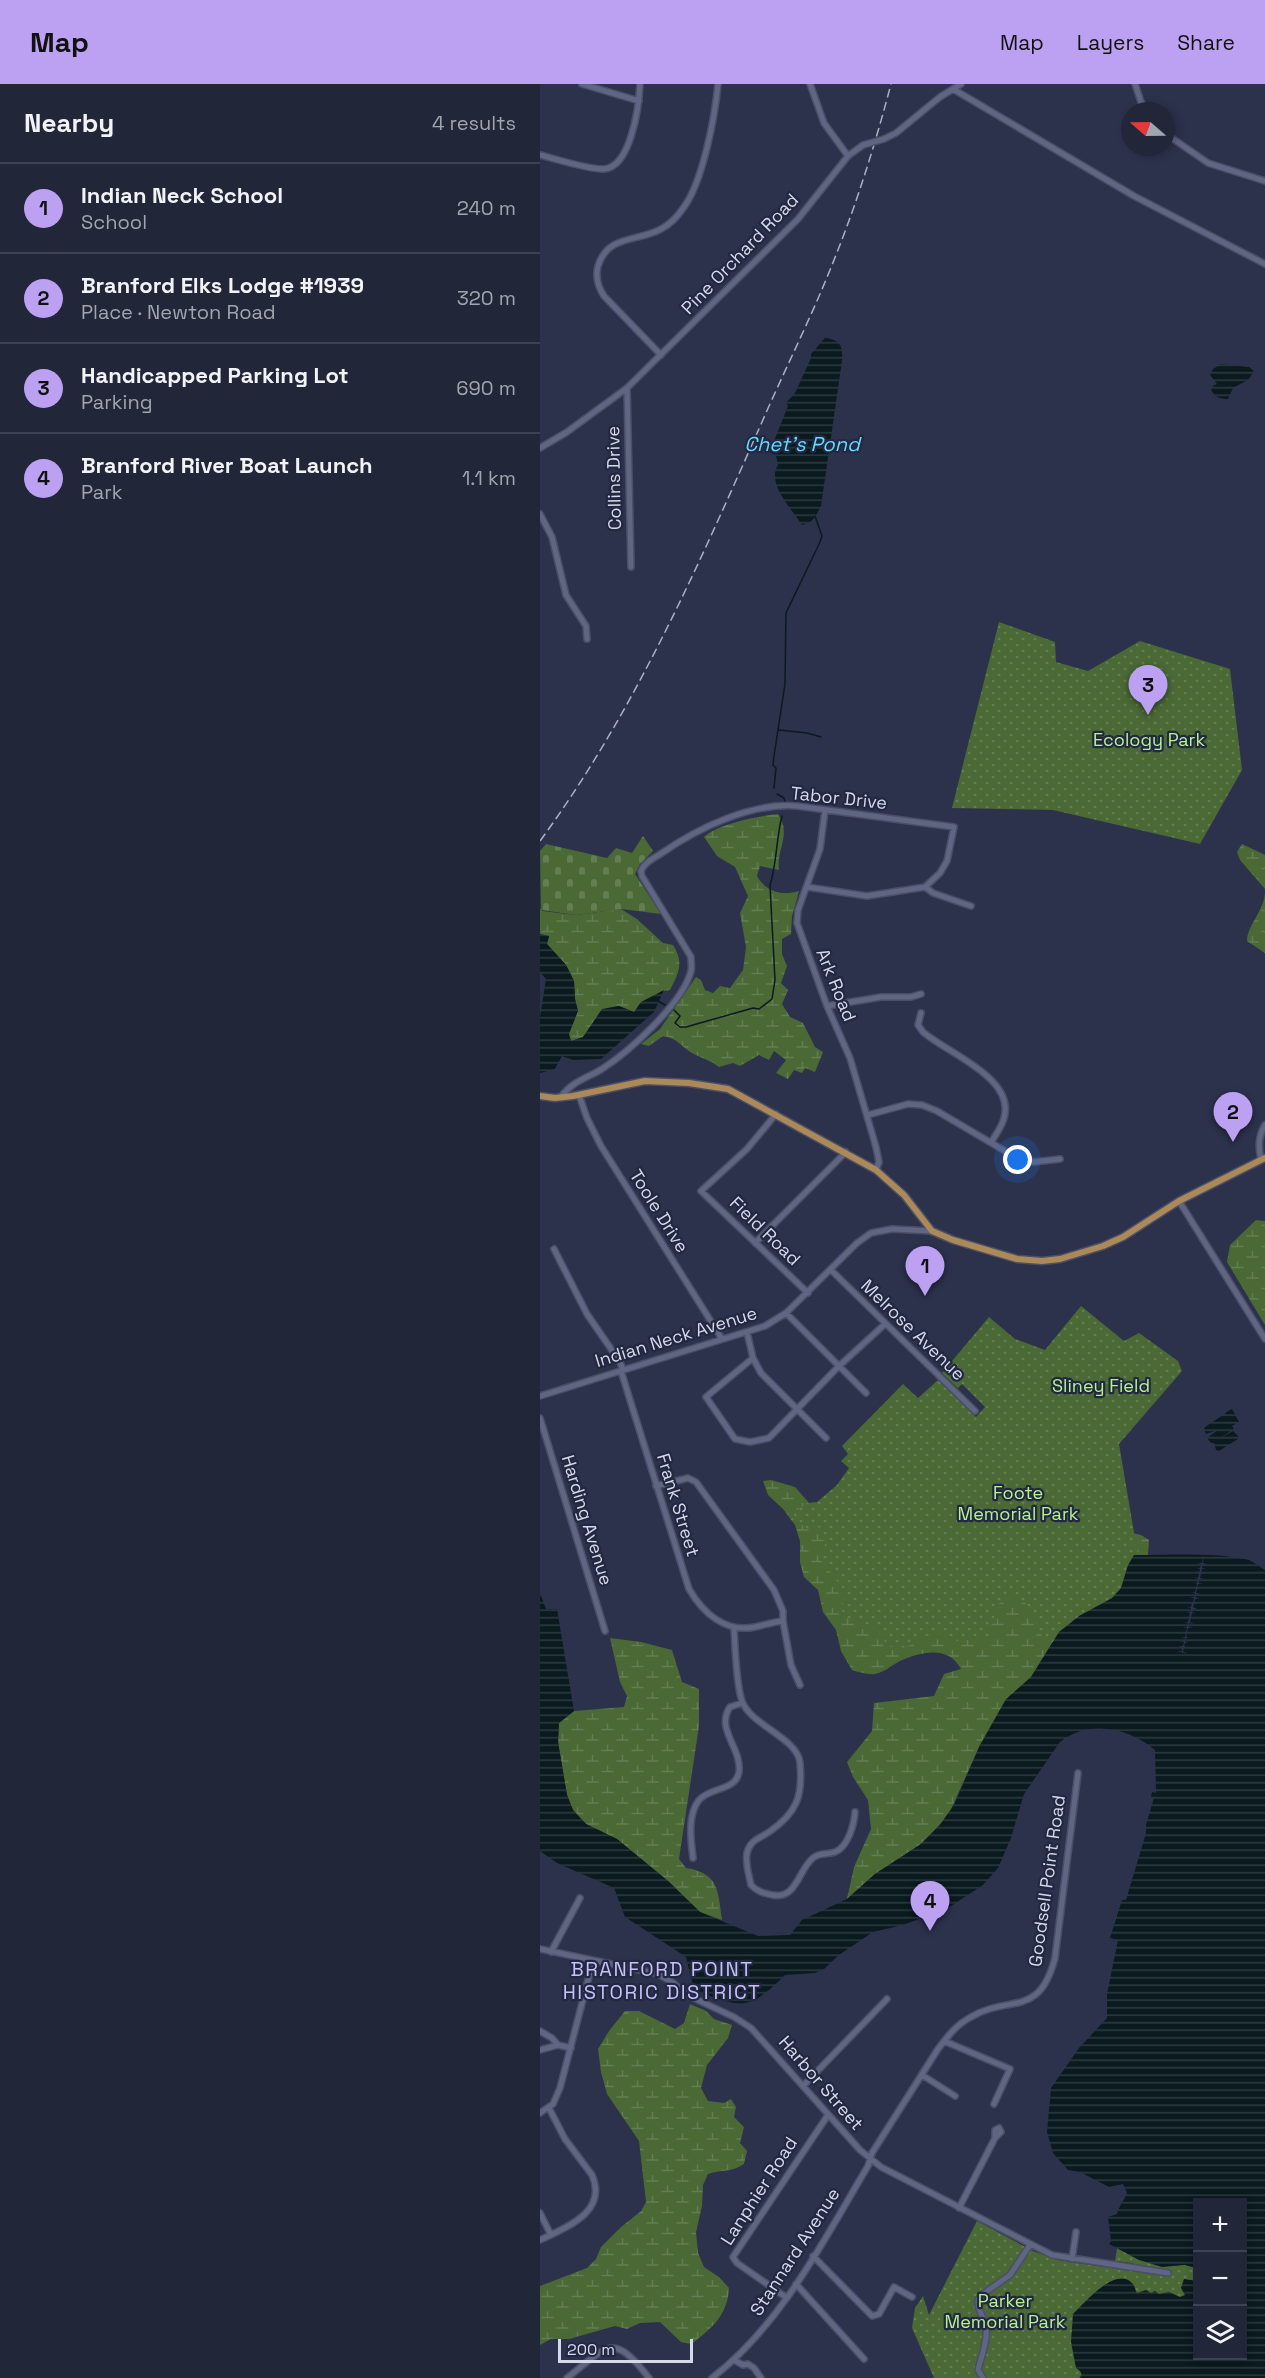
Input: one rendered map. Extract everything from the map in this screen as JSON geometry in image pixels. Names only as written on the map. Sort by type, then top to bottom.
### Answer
[{"type":"main road","points":[[540,1096],[561,1098],[636,1082],[701,1084],[728,1089],[876,1170],[904,1195],[932,1231],[953,1240],[1017,1259],[1052,1260],[1079,1254],[1123,1237],[1179,1201],[1263,1158]]},
{"type":"street","points":[[582,84],[639,101]]},
{"type":"street","points":[[540,155],[603,170],[611,168],[625,155],[639,101],[640,84]]},
{"type":"street","points":[[661,355],[604,296],[597,285],[597,271],[606,251],[614,244],[659,231],[672,223],[686,205],[697,179],[709,139],[718,84]]},
{"type":"street","points":[[810,84],[824,123],[848,156]]},
{"type":"street","name":"Pine Orchard Road","points":[[540,448],[567,432],[627,388],[798,219],[848,156],[863,145],[896,133],[961,84]]},
{"type":"street","points":[[1135,84],[1141,102]]},
{"type":"street","points":[[953,88],[1134,196],[1265,264]]},
{"type":"street","points":[[1175,140],[1208,163],[1265,181]]},
{"type":"street","name":"Collins Drive","points":[[627,388],[631,567]]},
{"type":"street","points":[[540,514],[552,537],[566,595],[586,626],[587,639]]},
{"type":"street","name":"Tabor Drive","points":[[561,1098],[573,1084],[603,1068],[657,1023],[683,987],[691,971],[691,957],[640,871],[643,866],[668,849],[726,818],[774,807],[790,806],[954,827],[947,861],[940,873],[925,887]]},
{"type":"street","name":"Ark Road","points":[[825,810],[820,849],[798,910],[797,923],[827,1006],[850,1058],[878,1155],[879,1166],[876,1170]]},
{"type":"street","points":[[807,887],[867,896],[925,887],[941,896],[971,906]]},
{"type":"street","points":[[827,1006],[881,997],[921,994]]},
{"type":"street","points":[[921,1013],[918,1025],[922,1032],[987,1077],[1003,1094],[1004,1119],[991,1143]]},
{"type":"street","name":"Toole Drive","points":[[579,1095],[601,1146],[722,1340]]},
{"type":"street","points":[[868,1115],[908,1104],[922,1105],[937,1111],[1010,1155],[1028,1161],[1060,1159]]},
{"type":"street","name":"Field Road","points":[[776,1114],[747,1149],[701,1191],[808,1293]]},
{"type":"street","points":[[1263,1158],[1258,1147],[1261,1131],[1265,1125]]},
{"type":"street","points":[[755,1243],[846,1152]]},
{"type":"street","points":[[1179,1201],[1265,1339]]},
{"type":"street","name":"Indian Neck Avenue","points":[[540,1396],[765,1326],[786,1314],[857,1243],[871,1233],[892,1229],[932,1231]]},
{"type":"street","name":"Frank Street","points":[[554,1249],[587,1314],[620,1362],[689,1589],[708,1613],[734,1628]]},
{"type":"street","name":"Melrose Avenue","points":[[831,1270],[975,1411]]},
{"type":"street","points":[[786,1314],[866,1393]]},
{"type":"street","points":[[753,1358],[706,1397],[735,1439],[750,1442],[769,1438],[838,1367],[885,1324]]},
{"type":"street","points":[[747,1332],[753,1358],[761,1373],[826,1438]]},
{"type":"street","name":"Harding Avenue","points":[[540,1418],[605,1630]]},
{"type":"street","points":[[656,1486],[688,1478],[696,1482],[774,1590],[783,1611],[791,1665],[800,1685]]},
{"type":"street","points":[[783,1621],[755,1627],[734,1628],[742,1702],[766,1728],[797,1752],[800,1760],[799,1799],[792,1814],[768,1833],[754,1840],[748,1850],[746,1856],[752,1885],[757,1891],[777,1896],[789,1892],[815,1855],[836,1852],[842,1845],[851,1832],[855,1812]]},
{"type":"street","points":[[693,1858],[691,1827],[696,1806],[704,1796],[731,1784],[738,1776],[738,1759],[724,1720],[730,1707],[742,1702]]},
{"type":"street","name":"Goodsell Point Road","points":[[870,2160],[872,2153],[944,2041],[971,2016],[1031,1999],[1048,1978],[1054,1958],[1078,1773]]},
{"type":"street","points":[[551,1952],[580,1898]]},
{"type":"street","name":"Harbor Street","points":[[540,1949],[658,1974],[687,1995],[734,2017],[757,2034],[870,2160],[1030,2245],[1052,2255],[1168,2273]]},
{"type":"street","points":[[540,2113],[549,2109],[560,2088],[593,1961]]},
{"type":"street","points":[[803,2086],[887,1999]]},
{"type":"street","points":[[540,2031],[552,2038],[558,2045]]},
{"type":"street","points":[[944,2041],[1010,2069],[994,2104]]},
{"type":"street","points":[[540,2050],[558,2045],[571,2048]]},
{"type":"street","points":[[922,2075],[955,2096]]},
{"type":"street","points":[[540,2240],[590,2211],[597,2190],[592,2175],[565,2139],[549,2109]]},
{"type":"street","name":"Lanphier Road","points":[[787,2298],[737,2263],[733,2257],[828,2115]]},
{"type":"street","points":[[959,2208],[995,2138]]},
{"type":"street","name":"Stannard Avenue","points":[[712,2378],[741,2353],[787,2298],[870,2160]]},
{"type":"street","points":[[540,2213],[551,2235]]},
{"type":"street","points":[[1072,2259],[1076,2232]]},
{"type":"street","points":[[982,2378],[978,2370],[986,2326],[979,2310],[978,2300],[1010,2275],[1030,2245]]},
{"type":"street","points":[[813,2256],[872,2316],[879,2314],[894,2287],[912,2297]]},
{"type":"street","points":[[796,2284],[864,2360]]},
{"type":"street","points":[[567,2378],[599,2352],[610,2349],[628,2353],[649,2378]]},
{"type":"street","points":[[741,2353],[761,2378]]},
{"type":"street","points":[[734,2360],[743,2365],[748,2364]]},
{"type":"green space","name":"Ecology Park","points":[[999,622],[1055,642],[1056,662],[1088,671],[1140,641],[1230,669],[1242,770],[1200,844],[1053,810],[952,808]]},
{"type":"green space","points":[[778,814],[784,829],[779,870],[760,866],[757,876],[765,886],[775,891],[787,893],[799,891],[792,916],[791,934],[782,939],[782,954],[787,966],[781,983],[788,990],[782,1004],[790,1017],[803,1023],[815,1047],[823,1052],[815,1072],[805,1068],[802,1073],[794,1070],[788,1079],[776,1073],[786,1060],[774,1051],[769,1060],[759,1055],[740,1066],[733,1063],[719,1067],[668,1037],[663,1036],[649,1046],[641,1044],[660,1029],[696,977],[701,980],[705,990],[713,993],[720,986],[730,988],[743,970],[746,947],[740,913],[748,896],[735,867],[717,856],[704,837],[718,828]]},
{"type":"green space","points":[[643,836],[653,851],[640,864],[635,874],[661,914],[621,909],[576,915],[541,910],[540,851],[546,844],[607,858],[616,848],[632,853]]},
{"type":"green space","points":[[1242,844],[1265,855],[1265,889],[1240,860],[1237,852]]},
{"type":"green space","points":[[1265,894],[1265,953],[1247,941]]},
{"type":"green space","points":[[540,908],[542,911],[576,915],[621,909],[637,919],[663,943],[673,945],[676,951],[679,968],[670,990],[664,991],[634,1012],[619,1006],[608,1008],[583,1037],[571,1041],[568,1034],[578,1011],[574,981],[566,965],[547,944],[549,936],[540,934]]},
{"type":"green space","points":[[1256,1220],[1265,1221],[1265,1325],[1227,1262],[1230,1245]]},
{"type":"green space","name":"Foote Memorial Park","points":[[1081,1306],[1124,1341],[1139,1333],[1178,1361],[1182,1371],[1119,1444],[1138,1556],[1127,1584],[1067,1642],[1048,1641],[1043,1637],[1026,1604],[1010,1598],[999,1604],[986,1638],[958,1641],[933,1632],[905,1647],[895,1648],[887,1644],[872,1627],[845,1615],[842,1607],[845,1590],[820,1560],[825,1544],[823,1532],[819,1527],[807,1529],[797,1521],[793,1513],[807,1503],[817,1502],[837,1485],[849,1468],[841,1461],[848,1454],[842,1446],[903,1384],[918,1398],[938,1380],[976,1417],[985,1407],[962,1384],[958,1388],[942,1373],[989,1317],[1015,1339],[1045,1350]]},
{"type":"green space","points":[[771,1480],[795,1487],[825,1521],[1128,1532],[1141,1535],[1149,1540],[1148,1555],[1134,1556],[1059,1632],[1031,1677],[980,1745],[948,1816],[921,1844],[875,1874],[847,1899],[854,1867],[871,1829],[868,1800],[853,1777],[847,1762],[872,1731],[874,1703],[934,1696],[944,1674],[961,1669],[949,1656],[925,1653],[900,1661],[875,1674],[852,1670],[841,1651],[836,1630],[823,1612],[818,1590],[804,1577],[800,1562],[800,1541],[795,1525],[768,1495],[763,1481]]},
{"type":"green space","points":[[610,1638],[641,1642],[672,1650],[682,1682],[699,1689],[699,1726],[679,1859],[686,1868],[697,1870],[711,1879],[718,1892],[722,1920],[700,1912],[668,1881],[617,1839],[586,1824],[573,1810],[567,1795],[558,1742],[559,1723],[574,1711],[624,1707],[627,1696],[620,1682]]},
{"type":"green space","points":[[690,2004],[706,2011],[714,2019],[732,2025],[728,2038],[707,2065],[701,2088],[708,2101],[724,2103],[731,2099],[736,2107],[734,2117],[744,2127],[740,2143],[747,2151],[744,2164],[735,2169],[708,2174],[703,2185],[702,2206],[696,2232],[698,2253],[704,2267],[719,2277],[729,2288],[726,2306],[712,2327],[691,2344],[681,2342],[660,2322],[640,2323],[627,2329],[615,2326],[569,2339],[551,2339],[540,2345],[540,2286],[587,2268],[596,2259],[601,2247],[641,2211],[646,2202],[639,2141],[607,2094],[598,2049],[625,2011],[639,2011],[675,2029],[684,2023]]},
{"type":"green space","name":"Parker Memorial Park","points":[[977,2221],[1033,2251],[1057,2260],[1132,2271],[1133,2263],[1115,2261],[1118,2243],[1193,2267],[1193,2288],[1187,2296],[1082,2371],[1081,2378],[934,2378],[912,2328],[915,2308],[923,2296],[929,2315]]},
{"type":"water","name":"Chet's Pond","points":[[825,338],[832,339],[839,344],[842,352],[841,368],[821,506],[812,520],[802,525],[778,488],[775,480],[778,465],[776,456],[770,452],[772,441],[774,441],[788,406],[786,403],[795,393],[811,354]]},
{"type":"water","points":[[1221,364],[1249,367],[1254,371],[1248,380],[1233,388],[1228,399],[1218,397],[1211,390],[1217,384],[1210,375],[1213,369]]},
{"type":"water","points":[[540,934],[549,936],[547,944],[566,965],[574,981],[578,1011],[569,1034],[571,1041],[583,1037],[602,1009],[619,1006],[634,1012],[641,1002],[664,990],[654,1012],[601,1059],[573,1060],[562,1056],[555,1069],[540,1073],[540,1017],[546,979],[540,972]]},
{"type":"water","points":[[1232,1409],[1239,1422],[1232,1426],[1234,1429],[1217,1440],[1233,1431],[1239,1437],[1219,1451],[1216,1450],[1214,1443],[1207,1438],[1218,1430],[1206,1434],[1205,1427]]},
{"type":"water","points":[[1192,1554],[1237,1557],[1249,1560],[1265,1570],[1265,2378],[1079,2378],[1082,2375],[1076,2368],[1071,2342],[1073,2314],[1109,2282],[1126,2279],[1133,2284],[1137,2293],[1146,2290],[1159,2294],[1169,2292],[1180,2297],[1185,2295],[1181,2288],[1184,2279],[1193,2280],[1193,2360],[1247,2360],[1247,2198],[1193,2198],[1193,2267],[1184,2265],[1162,2267],[1139,2260],[1109,2244],[1111,2241],[1108,2217],[1117,2214],[1126,2196],[1123,2184],[1109,2187],[1080,2172],[1068,2170],[1053,2153],[1047,2132],[1051,2088],[1079,2048],[1107,2018],[1107,1994],[1118,1940],[1110,1938],[1122,1900],[1126,1900],[1146,1833],[1154,1798],[1151,1797],[1152,1792],[1156,1793],[1155,1750],[1145,1742],[1121,1732],[1096,1729],[1083,1730],[1060,1742],[1024,1794],[1011,1838],[998,1868],[983,1885],[948,1908],[903,1925],[873,1932],[839,1955],[824,1969],[815,1973],[785,1975],[762,1995],[753,2001],[744,2003],[734,2003],[694,1990],[686,1957],[625,1917],[614,1888],[557,1863],[540,1851],[540,1593],[546,1609],[557,1609],[574,1711],[559,1723],[558,1742],[567,1795],[573,1810],[586,1824],[617,1839],[668,1881],[700,1912],[758,1936],[790,1935],[802,1920],[847,1899],[875,1874],[921,1844],[939,1826],[954,1805],[980,1745],[1006,1699],[1031,1677],[1059,1632],[1079,1616],[1112,1598],[1121,1588],[1128,1565],[1134,1555]]},
{"type":"pier","points":[[1204,1553],[1203,1563],[1207,1564],[1203,1565],[1202,1568],[1206,1569],[1202,1569],[1201,1573],[1205,1574],[1201,1574],[1200,1578],[1204,1579],[1199,1579],[1199,1583],[1203,1584],[1198,1584],[1197,1588],[1201,1589],[1197,1589],[1196,1593],[1200,1594],[1196,1594],[1195,1597],[1199,1599],[1195,1599],[1194,1603],[1198,1604],[1194,1604],[1193,1607],[1197,1609],[1193,1609],[1192,1612],[1196,1614],[1192,1613],[1191,1617],[1195,1619],[1191,1618],[1190,1622],[1194,1624],[1189,1623],[1189,1627],[1193,1628],[1188,1628],[1187,1632],[1191,1634],[1187,1633],[1186,1637],[1190,1638],[1186,1638],[1185,1642],[1189,1643],[1185,1643],[1184,1646],[1188,1648],[1184,1648],[1183,1651],[1187,1654],[1177,1651],[1182,1651],[1182,1647],[1178,1646],[1183,1646],[1184,1642],[1179,1641],[1184,1641],[1185,1638],[1181,1637],[1185,1637],[1186,1633],[1182,1632],[1186,1632],[1187,1628],[1183,1627],[1187,1627],[1188,1623],[1184,1622],[1188,1622],[1189,1618],[1185,1617],[1189,1617],[1190,1613],[1186,1612],[1191,1612],[1191,1608],[1187,1607],[1191,1607],[1192,1603],[1188,1602],[1193,1602],[1194,1598],[1189,1597],[1194,1597],[1195,1593],[1191,1592],[1195,1592],[1196,1589],[1192,1587],[1196,1587],[1197,1584],[1193,1582],[1197,1583],[1198,1579],[1194,1577],[1198,1578],[1199,1574],[1195,1572],[1199,1573],[1200,1569],[1196,1568],[1200,1568],[1201,1564],[1197,1563],[1202,1563]]},
{"type":"waterway","points":[[774,788],[776,768],[773,765],[785,684],[786,613],[822,536],[815,516]]},
{"type":"waterway","points":[[779,730],[821,737]]},
{"type":"waterway","points":[[777,794],[784,798],[785,802]]},
{"type":"waterway","points":[[674,1010],[680,1016],[675,1023],[680,1027],[686,1027],[753,1008],[759,1009],[772,999],[775,980],[770,885],[782,816]]},
{"type":"waterway","points":[[658,1001],[665,1005]]},
{"type":"railway","points":[[540,841],[574,792],[635,690],[714,530],[832,265],[864,175],[891,84]]},
{"type":"place","name":"Handicapped Parking Lot","points":[[1148,715]]},
{"type":"place","name":"Branford Elks Lodge #1939","points":[[1233,1142]]},
{"type":"place","name":"Indian Neck School","points":[[925,1296]]},
{"type":"place","name":"Branford River Boat Launch","points":[[930,1931]]},
{"type":"district","name":"BRANFORD POINT HISTORIC DISTRICT","points":[[662,1980]]},
{"type":"park label","name":"Sliney Field","points":[[1101,1386]]}]
